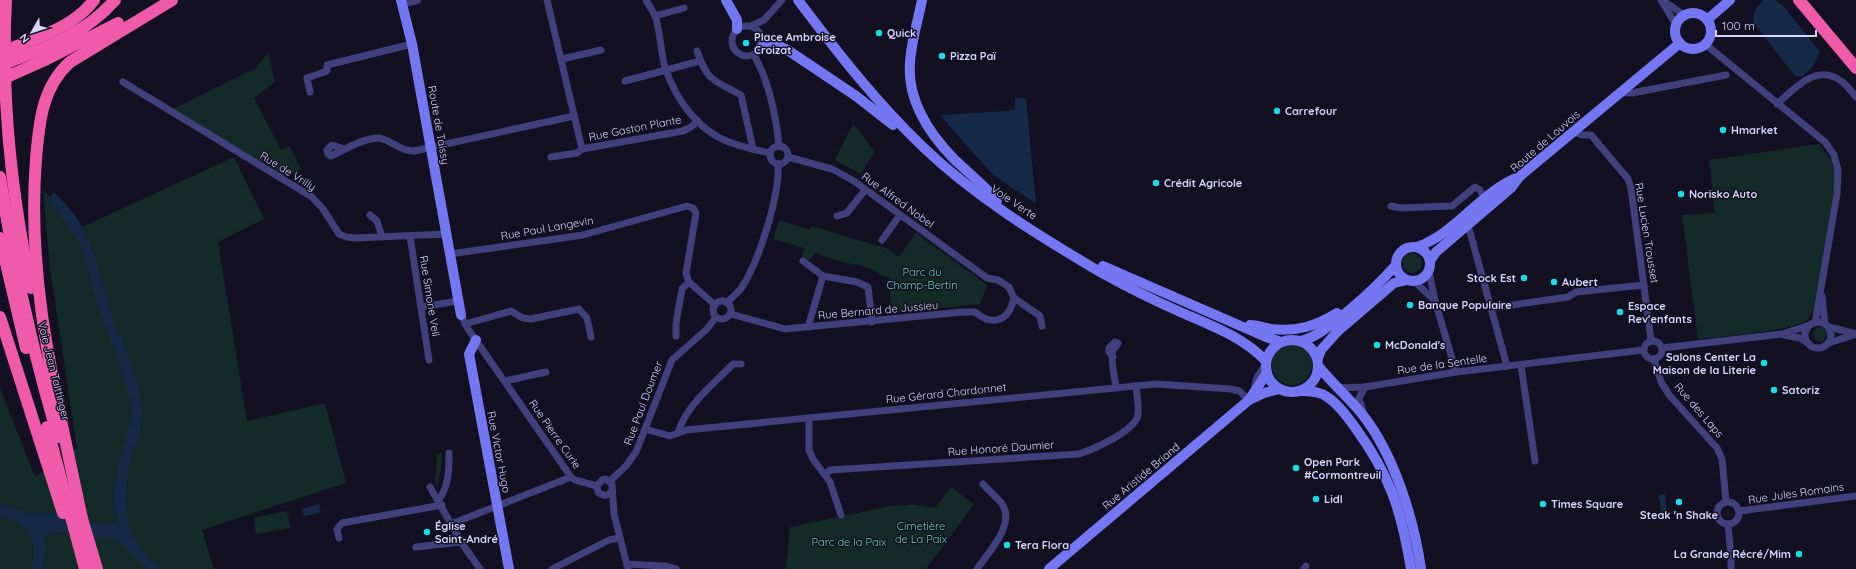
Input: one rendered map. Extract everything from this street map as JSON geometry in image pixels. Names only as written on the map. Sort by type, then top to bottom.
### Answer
[{"type":"highway","points":[[6,0],[5,108],[11,171],[22,245],[51,369]]},
{"type":"highway","points":[[5,51],[69,23],[84,11],[94,0]]},
{"type":"highway","points":[[6,71],[73,35],[95,20],[115,0]]},
{"type":"highway","points":[[6,71],[75,45],[159,0]]},
{"type":"highway","points":[[73,517],[40,306],[34,233],[35,178],[44,103],[53,82],[70,62],[172,0]]},
{"type":"highway","points":[[1799,0],[1856,68]]},
{"type":"highway","points":[[1809,0],[1856,57]]},
{"type":"highway","name":"Voie Jean Taittinger","points":[[0,177],[12,247],[30,333],[50,411],[73,517]]},
{"type":"highway","name":"Voie Jean Taittinger","points":[[0,238],[19,322],[78,534],[85,569]]},
{"type":"highway","points":[[0,317],[21,384]]},
{"type":"highway","points":[[0,332],[73,517],[78,534],[81,569]]},
{"type":"highway","name":"Voie Jean Taittinger","points":[[78,534],[97,569]]},
{"type":"main road","points":[[726,0],[737,20],[737,30]]},
{"type":"main road","name":"Voie Verte","points":[[798,0],[855,74],[879,102],[924,148],[966,184],[1000,209],[1080,260],[1150,299],[1245,342],[1266,366]]},
{"type":"main road","name":"Voie Verte","points":[[802,0],[847,60],[881,100],[936,153],[969,181],[997,201],[1101,266],[1244,326],[1266,337],[1281,342]]},
{"type":"main road","points":[[922,0],[910,62],[912,94],[919,111],[930,129],[950,155],[991,193],[997,201]]},
{"type":"main road","points":[[1707,20],[1730,0]]},
{"type":"main road","name":"Route de Taissy","points":[[402,2],[412,44],[450,254]]},
{"type":"main road","points":[[1694,13],[1703,16],[1707,20],[1710,24],[1710,35],[1705,44],[1695,48],[1690,48],[1680,43],[1675,31],[1676,25],[1684,15],[1694,13]]},
{"type":"main road","name":"Route de Louvois","points":[[1430,266],[1436,252],[1511,188],[1519,177],[1680,43]]},
{"type":"main road","points":[[761,47],[774,44],[786,49],[856,96],[917,146],[924,148]]},
{"type":"main road","points":[[1417,247],[1442,233],[1505,182],[1519,177]]},
{"type":"main road","points":[[1301,391],[1313,382],[1318,363],[1326,343],[1355,315],[1394,283],[1423,278],[1430,266],[1426,252],[1417,247],[1411,246],[1402,250],[1397,256],[1396,265],[1399,274],[1411,280]]},
{"type":"main road","points":[[450,254],[458,301],[463,319]]},
{"type":"main road","points":[[1396,265],[1348,311],[1327,328],[1309,340],[1281,342],[1274,347],[1269,353],[1266,366],[1274,385],[1279,389],[1294,392],[1301,391],[1322,394],[1333,402],[1347,416],[1368,445],[1394,494],[1401,518],[1411,569]]},
{"type":"main road","points":[[1244,326],[1252,324],[1270,329],[1299,329],[1311,327],[1343,310],[1348,311]]},
{"type":"main road","name":"Rue Victor Hugo","points":[[476,340],[469,354],[509,569]]},
{"type":"main road","points":[[1302,341],[1308,345],[1318,363],[1337,388],[1362,414],[1379,441],[1401,486],[1411,519],[1421,569]]},
{"type":"main road","name":"Rue Aristide Briand","points":[[1249,400],[1266,366]]},
{"type":"main road","name":"Rue Aristide Briand","points":[[1049,569],[1249,400],[1264,393],[1279,389]]},
{"type":"street","points":[[402,2],[418,0]]},
{"type":"street","points":[[547,0],[582,149]]},
{"type":"street","points":[[646,0],[655,16],[666,70],[680,99],[698,121],[709,131],[728,142],[770,153]]},
{"type":"street","points":[[764,20],[761,35],[761,47],[754,55],[745,57],[740,56],[733,49],[732,37],[737,30],[764,20],[782,0]]},
{"type":"street","points":[[1661,0],[1684,15]]},
{"type":"street","points":[[1661,0],[1676,25]]},
{"type":"street","points":[[655,16],[684,8]]},
{"type":"street","points":[[751,26],[761,35]]},
{"type":"street","points":[[310,92],[307,78],[327,71],[327,65],[412,44]]},
{"type":"street","points":[[1705,44],[1825,142],[1834,155],[1838,170],[1838,194],[1822,286],[1813,324],[1805,334],[1810,345]]},
{"type":"street","points":[[562,59],[601,50]]},
{"type":"street","points":[[697,51],[700,61],[708,75],[721,86],[741,95],[752,149]]},
{"type":"street","points":[[754,55],[767,88],[775,117],[778,146]]},
{"type":"street","points":[[625,81],[700,61]]},
{"type":"street","points":[[1777,104],[1808,77],[1826,74],[1842,81],[1856,97]]},
{"type":"street","points":[[1620,92],[1632,93],[1726,75]]},
{"type":"street","name":"Rue de Vrilly","points":[[123,82],[312,197],[323,209],[335,229],[342,236],[356,238],[446,234]]},
{"type":"street","points":[[345,149],[367,140],[379,138],[407,151],[574,116]]},
{"type":"street","name":"Rue Gaston Plante","points":[[551,158],[577,153],[582,149],[683,131],[698,121]]},
{"type":"street","name":"Rue Lucien Trousset","points":[[1574,132],[1582,135],[1591,135],[1628,179],[1631,188],[1651,340]]},
{"type":"street","points":[[778,146],[786,149],[788,157],[783,164],[772,162],[770,153],[773,148],[778,146]]},
{"type":"street","name":"Rue Alfred Nobel","points":[[788,157],[832,169],[866,190],[987,278],[998,280],[1009,287],[1014,298]]},
{"type":"street","points":[[727,303],[741,287],[755,261],[774,198],[778,164]]},
{"type":"street","points":[[1392,206],[1400,208],[1452,206],[1475,187],[1480,190],[1485,198]]},
{"type":"street","points":[[837,216],[847,213],[866,190]]},
{"type":"street","name":"Rue Paul Langevin","points":[[450,254],[583,235],[688,206],[693,208],[696,213],[686,273],[689,282]]},
{"type":"street","points":[[370,215],[377,221],[382,237]]},
{"type":"street","points":[[882,240],[900,215]]},
{"type":"street","points":[[1468,225],[1507,366]]},
{"type":"street","name":"Rue Simone Veil","points":[[410,236],[429,360]]},
{"type":"street","points":[[802,261],[823,276],[857,282],[868,286],[872,322]]},
{"type":"street","points":[[1430,266],[1435,301],[1456,372]]},
{"type":"street","points":[[808,327],[823,276]]},
{"type":"street","points":[[1411,280],[1435,301]]},
{"type":"street","points":[[676,336],[676,323],[682,289],[689,282],[715,304]]},
{"type":"street","points":[[1491,308],[1568,297],[1576,292],[1644,285]]},
{"type":"street","points":[[1822,286],[1827,326],[1831,335],[1829,343]]},
{"type":"street","points":[[1014,298],[1040,316],[1042,326]]},
{"type":"street","name":"Rue Bernard de Jussieu","points":[[730,314],[777,327],[790,329],[975,312],[984,320],[994,322],[1004,318],[1012,308],[1014,298]]},
{"type":"street","points":[[421,307],[458,301]]},
{"type":"street","points":[[715,304],[720,302],[727,303]]},
{"type":"street","points":[[715,304],[713,310],[716,318],[724,319],[730,314],[730,307],[727,303]]},
{"type":"street","points":[[463,319],[511,311],[523,318],[531,319],[579,309],[587,318],[591,337]]},
{"type":"street","name":"Rue Paul Doumer","points":[[610,481],[626,466],[636,452],[672,360],[707,329],[716,318]]},
{"type":"street","name":"Rue Pierre Curie","points":[[463,319],[571,477],[575,480],[597,486]]},
{"type":"street","points":[[1662,348],[1782,334],[1813,324],[1827,326],[1856,334]]},
{"type":"street","points":[[1782,334],[1800,338],[1810,345],[1820,348],[1829,343],[1856,334]]},
{"type":"street","points":[[1651,340],[1658,342],[1662,348],[1659,356],[1654,359],[1647,357],[1643,350],[1645,344],[1651,340]]},
{"type":"street","name":"Rue de la Sentelle","points":[[1337,388],[1365,387],[1456,372],[1643,350]]},
{"type":"street","points":[[1113,356],[1116,387]]},
{"type":"street","name":"Rue des Laps","points":[[1654,359],[1661,382],[1670,396],[1717,448],[1722,459],[1726,501]]},
{"type":"street","points":[[678,433],[681,422],[688,412],[733,364],[742,364]]},
{"type":"street","points":[[1521,365],[1535,461]]},
{"type":"street","points":[[505,381],[546,372]]},
{"type":"street","name":"Rue Gérard Chardonnet","points":[[645,429],[670,436],[686,430],[809,420],[969,401],[1156,384],[1232,389],[1240,391],[1249,400]]},
{"type":"street","name":"Rue Honoré Daumier","points":[[825,475],[830,470],[1079,454],[1095,448],[1135,422],[1138,414],[1136,386]]},
{"type":"street","points":[[1365,387],[1359,398],[1360,409],[1379,441]]},
{"type":"street","points":[[809,420],[809,450],[813,460],[830,482],[841,516]]},
{"type":"street","points":[[440,502],[449,474],[449,453]]},
{"type":"street","points":[[451,524],[571,477]]},
{"type":"street","points":[[614,514],[604,495],[598,492],[597,486],[602,480],[610,481],[613,487],[614,514],[628,567],[665,566],[676,569]]},
{"type":"street","points":[[977,569],[1005,528],[1007,518],[1003,505],[983,484]]},
{"type":"street","points":[[430,487],[440,502],[461,542],[480,569]]},
{"type":"street","points":[[604,495],[610,493],[612,490]]},
{"type":"street","name":"Rue Jules Romains","points":[[1739,512],[1856,496]]},
{"type":"street","points":[[1726,501],[1732,502],[1737,506],[1739,512],[1738,518],[1734,522],[1728,524],[1718,519],[1716,514],[1717,508],[1726,501]]},
{"type":"street","points":[[339,538],[337,529],[342,522],[440,502]]},
{"type":"street","points":[[1728,524],[1731,569]]},
{"type":"street","points":[[552,569],[609,540],[620,538]]},
{"type":"street","points":[[416,548],[461,542]]},
{"type":"green space","points":[[268,52],[275,82],[254,98],[281,150],[290,146],[301,169],[286,177],[173,109],[256,68]]},
{"type":"green space","points":[[853,124],[863,135],[874,152],[861,174],[835,160]]},
{"type":"green space","points":[[1819,144],[1831,160],[1836,176],[1817,295],[1810,317],[1801,323],[1789,327],[1739,335],[1698,339],[1682,215],[1715,213],[1709,160]]},
{"type":"green space","points":[[234,157],[264,219],[218,242],[247,421],[325,403],[346,483],[202,530],[214,569],[0,569],[0,388],[35,477],[77,448],[50,268],[43,190],[82,227]]},
{"type":"green space","name":"Parc du Champ-Bertin","points":[[779,220],[810,230],[812,226],[888,249],[899,257],[916,233],[987,285],[980,304],[892,313],[889,277],[882,276],[866,267],[823,256],[816,252],[809,260],[802,256],[804,248],[773,239]]},
{"type":"green space","points":[[1408,253],[1416,253],[1422,259],[1422,267],[1416,273],[1408,273],[1402,267],[1402,259]]},
{"type":"green space","points":[[1820,327],[1825,329],[1827,334],[1825,339],[1820,341],[1815,339],[1813,334],[1815,329]]},
{"type":"green space","points":[[1288,345],[1296,345],[1303,348],[1309,354],[1312,365],[1309,376],[1303,382],[1296,385],[1288,385],[1281,382],[1275,376],[1272,369],[1272,361],[1275,354],[1281,348]]},
{"type":"green space","points":[[442,453],[441,471],[437,486],[435,482],[437,455]]},
{"type":"green space","points":[[951,487],[974,504],[926,569],[786,569],[790,527],[891,506],[911,504],[935,508]]},
{"type":"green space","points":[[287,511],[291,528],[256,534],[253,518]]},
{"type":"water","points":[[1763,0],[1776,0],[1785,8],[1820,52],[1813,66],[1803,76],[1795,76],[1753,22],[1754,11]]},
{"type":"water","points":[[1015,98],[1026,98],[1036,204],[992,174],[940,115],[1007,111],[1015,109]]},
{"type":"water","points":[[53,192],[67,205],[87,236],[115,325],[123,341],[136,378],[140,395],[142,417],[127,480],[127,515],[130,527],[143,552],[159,569],[147,569],[119,541],[62,531],[43,535],[45,545],[43,569],[32,569],[33,549],[30,534],[19,523],[0,515],[0,504],[25,513],[57,514],[94,523],[119,524],[114,504],[114,489],[120,458],[132,417],[131,404],[118,360],[99,309],[80,243],[50,201]]},
{"type":"water","points":[[1665,494],[1667,513],[1662,513],[1658,495]]},
{"type":"water","points":[[319,504],[321,513],[304,516],[302,509]]},
{"type":"place","name":"Quick","points":[[879,33]]},
{"type":"place","name":"Place Ambroise Croizat","points":[[746,43]]},
{"type":"place","name":"Pizza Paï","points":[[942,56]]},
{"type":"place","name":"Carrefour","points":[[1277,111]]},
{"type":"place","name":"Hmarket","points":[[1723,130]]},
{"type":"place","name":"Crédit Agricole","points":[[1156,183]]},
{"type":"place","name":"Norisko Auto","points":[[1681,194]]},
{"type":"place","name":"Stock Est","points":[[1524,278]]},
{"type":"place","name":"Aubert","points":[[1554,282]]},
{"type":"place","name":"Banque Populaire","points":[[1410,305]]},
{"type":"place","name":"Espace Rev'enfants","points":[[1620,312]]},
{"type":"place","name":"McDonald's","points":[[1377,345]]},
{"type":"place","name":"Salons Center La Maison de la Literie","points":[[1764,363]]},
{"type":"place","name":"Satoriz","points":[[1774,390]]},
{"type":"place","name":"Open Park #Cormontreuil","points":[[1296,468]]},
{"type":"place","name":"Lidl","points":[[1316,499]]},
{"type":"place","name":"Steak 'n Shake","points":[[1679,502]]},
{"type":"place","name":"Times Square","points":[[1543,504]]},
{"type":"place","name":"Église Saint-André","points":[[427,532]]},
{"type":"place","name":"Tera Flora","points":[[1007,545]]},
{"type":"place","name":"La Grande Récré/Mim","points":[[1799,554]]},
{"type":"park label","name":"Cimetière de La Paix","points":[[921,532]]},
{"type":"park label","name":"Parc de la Paix","points":[[849,542]]}]
